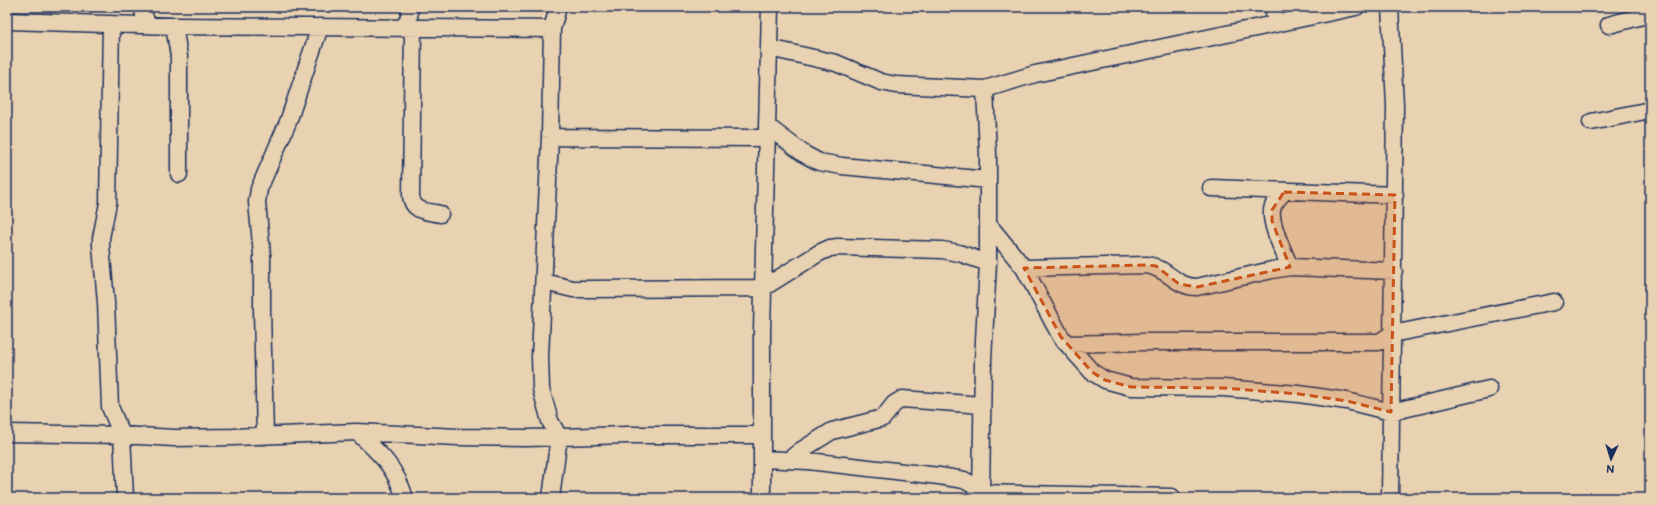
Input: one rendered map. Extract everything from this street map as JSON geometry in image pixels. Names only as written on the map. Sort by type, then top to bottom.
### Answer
[{"type":"street","points":[[142,7],[147,25]]},
{"type":"street","points":[[410,7],[408,28],[412,203],[423,211],[440,214]]},
{"type":"street","points":[[551,498],[559,437],[550,421],[541,389],[540,357],[550,137],[552,29],[558,7]]},
{"type":"street","points":[[762,498],[763,288],[770,7]]},
{"type":"street","points":[[1273,7],[1276,23]]},
{"type":"street","points":[[1390,7],[1395,105],[1390,498]]},
{"type":"street","points":[[769,48],[836,63],[881,82],[896,85],[986,89],[1035,74],[1351,8]]},
{"type":"street","points":[[1609,25],[1650,14]]},
{"type":"street","points":[[7,21],[174,26],[552,29]]},
{"type":"street","points":[[111,24],[108,203],[101,238],[101,246],[106,302],[110,407],[122,435],[125,498]]},
{"type":"street","points":[[174,26],[179,56],[179,174]]},
{"type":"street","points":[[265,436],[262,255],[257,202],[262,182],[288,122],[320,27]]},
{"type":"street","points":[[981,495],[982,405],[988,262],[986,89]]},
{"type":"street","points":[[1591,122],[1650,110]]},
{"type":"street","points":[[550,137],[767,132],[819,162],[842,166],[988,180]]},
{"type":"street","points":[[1211,188],[1395,196]]},
{"type":"street","points":[[1284,192],[1275,202],[1272,210],[1272,221],[1290,268]]},
{"type":"street","points":[[988,224],[1024,268],[1061,337],[1092,372],[1105,380],[1125,386],[1223,388],[1299,394],[1347,401],[1391,412],[1489,389]]},
{"type":"street","points":[[544,282],[585,289],[763,288],[819,253],[830,248],[942,250],[959,252],[988,262]]},
{"type":"street","points":[[1024,268],[1156,266],[1179,284],[1189,287],[1197,287],[1272,270],[1290,268],[1394,271]]},
{"type":"street","points":[[1067,344],[1143,342],[1379,342],[1392,334],[1554,302]]},
{"type":"street","points":[[789,460],[800,451],[832,431],[883,418],[894,404],[902,399],[982,405]]},
{"type":"street","points":[[7,433],[122,435],[174,438],[357,432],[458,437],[762,435]]},
{"type":"street","points":[[357,432],[380,453],[390,465],[399,480],[405,498]]},
{"type":"street","points":[[762,459],[789,460],[888,470],[964,480],[973,485],[981,495]]},
{"type":"street","points":[[981,495],[1172,497]]},
{"type":"highlighted area","points":[[1284,192],[1395,195],[1391,412],[1347,401],[1299,394],[1223,388],[1131,387],[1105,380],[1092,372],[1061,337],[1024,268],[1147,265],[1156,266],[1179,284],[1197,287],[1290,267],[1272,221],[1272,210]]}]
